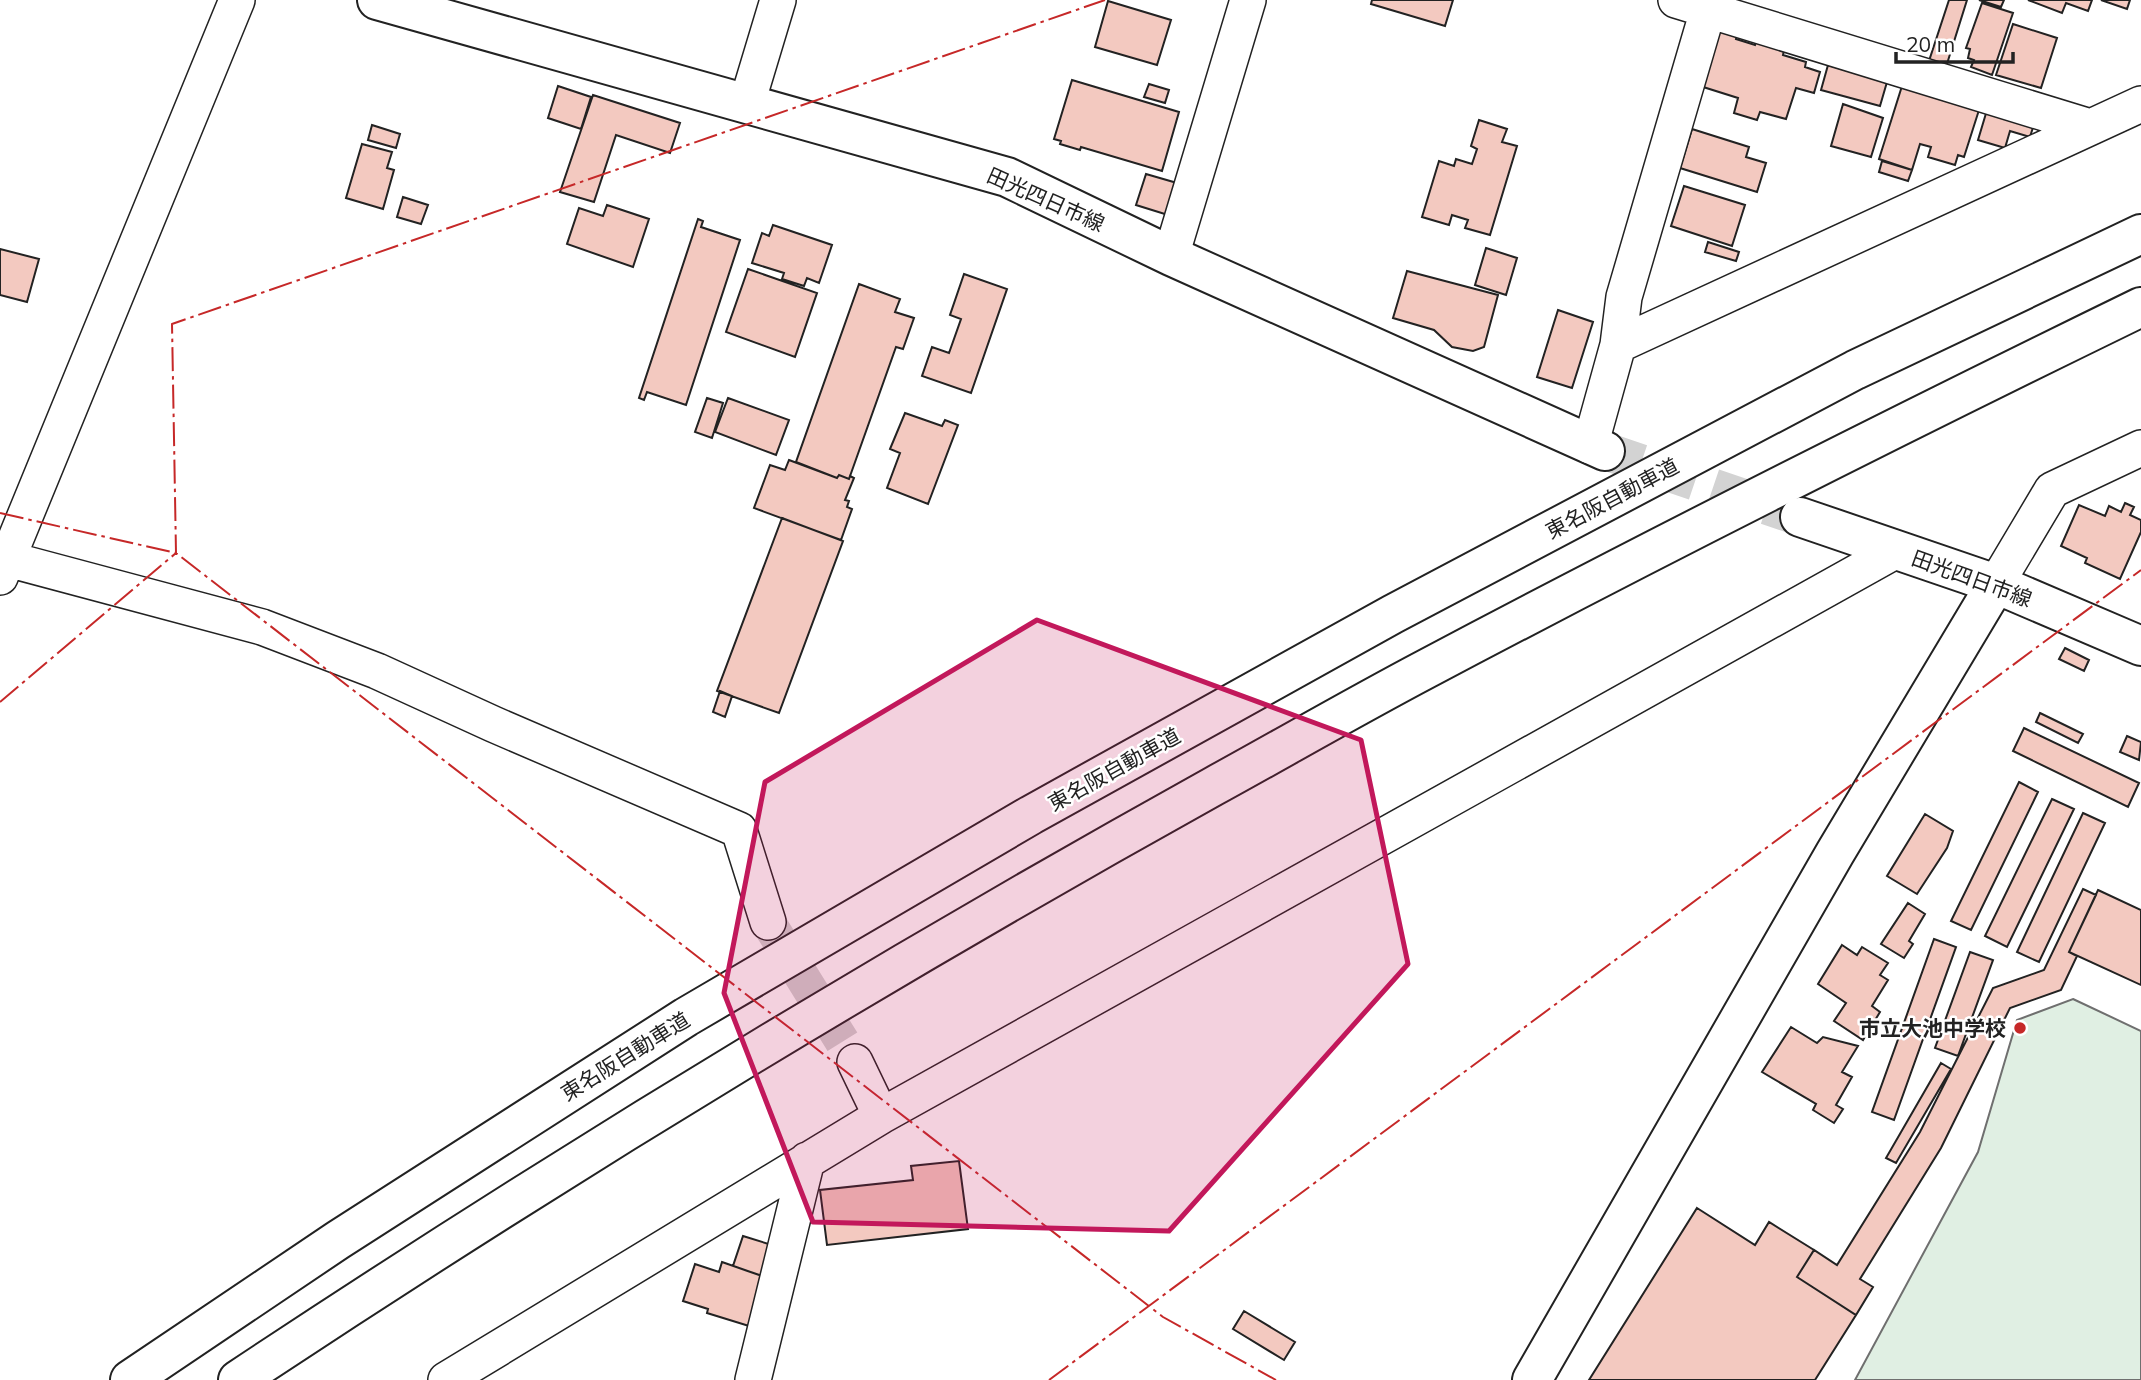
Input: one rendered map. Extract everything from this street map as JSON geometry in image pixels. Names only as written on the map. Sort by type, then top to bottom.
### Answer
[{"type":"main road","name":"田光四日市線","points":[[377,0],[1007,177],[1171,256],[1598,448]]},
{"type":"main road","name":"東名阪自動車道","points":[[130,1380],[338,1240],[686,1017],[1031,815],[1393,614],[1855,370],[2141,234]]},
{"type":"main road","points":[[238,1380],[371,1292],[723,1070],[1063,870],[1422,671],[1883,433],[2141,307]]},
{"type":"main road","name":"田光四日市線","points":[[1800,517],[1996,584],[2141,646]]},
{"type":"main road","points":[[1532,1380],[1828,865],[1996,584]]},
{"type":"street","points":[[237,0],[2,564],[262,627],[377,671],[739,830],[768,922]]},
{"type":"street","points":[[747,103],[778,0]]},
{"type":"street","points":[[1171,256],[1248,0]]},
{"type":"street","points":[[1598,448],[1618,345],[1623,297],[1698,3],[2090,127]]},
{"type":"street","points":[[1618,345],[2141,103]]},
{"type":"street","points":[[1996,584],[2052,490],[2141,448]]},
{"type":"street","points":[[446,1380],[881,1116],[1895,551]]},
{"type":"street","points":[[855,1062],[881,1116]]},
{"type":"street","points":[[752,1380],[807,1160]]},
{"type":"highlighted area","points":[[1037,620],[1361,740],[1408,964],[1169,1231],[813,1222],[724,993],[765,782]]},
{"type":"green space","points":[[2073,999],[2141,1031],[2141,1380],[1855,1380],[1978,1152],[2017,1020]]},
{"type":"building","points":[[1372,0],[1453,0],[1445,26],[1371,4]]},
{"type":"building","points":[[1949,0],[1967,0],[1946,67],[1929,61]]},
{"type":"building","points":[[1979,0],[2004,0],[2001,7]]},
{"type":"building","points":[[2028,0],[2092,0],[2088,11],[2066,3],[2062,13]]},
{"type":"building","points":[[2101,0],[2130,0],[2127,9]]},
{"type":"building","points":[[1108,1],[1171,20],[1157,65],[1095,47]]},
{"type":"building","points":[[1982,3],[2013,13],[1992,75],[1971,67],[1974,60],[1968,58],[1970,49],[1966,48]]},
{"type":"building","points":[[2013,24],[2057,38],[2041,88],[1996,75]]},
{"type":"building","points":[[1717,28],[1737,34],[1736,39],[1755,45],[1757,37],[1785,46],[1783,55],[1806,62],[1805,67],[1820,72],[1814,93],[1796,88],[1786,119],[1760,112],[1757,120],[1734,113],[1738,98],[1700,86]]},
{"type":"building","points":[[1828,65],[1887,82],[1880,106],[1821,90]]},
{"type":"building","points":[[1072,80],[1179,112],[1162,171],[1081,147],[1080,150],[1060,144],[1061,141],[1054,139]]},
{"type":"building","points":[[1149,84],[1169,90],[1165,103],[1144,97]]},
{"type":"building","points":[[558,86],[591,97],[581,129],[548,118]]},
{"type":"building","points":[[1902,86],[1979,110],[1964,157],[1958,155],[1955,165],[1928,157],[1931,147],[1920,144],[1912,170],[1879,159]]},
{"type":"building","points":[[593,95],[680,123],[670,153],[616,135],[594,202],[560,192]]},
{"type":"building","points":[[1843,104],[1883,118],[1871,157],[1831,146]]},
{"type":"building","points":[[1987,110],[2034,124],[2030,137],[2010,131],[2005,148],[1978,140]]},
{"type":"building","points":[[1479,120],[1507,129],[1502,142],[1517,146],[1490,235],[1465,228],[1468,220],[1452,215],[1449,225],[1422,217],[1439,161],[1454,166],[1456,159],[1472,164],[1477,149],[1471,146]]},
{"type":"building","points":[[372,125],[400,134],[396,148],[368,140]]},
{"type":"building","points":[[1692,129],[1749,147],[1746,157],[1766,163],[1757,192],[1680,168]]},
{"type":"building","points":[[362,144],[392,152],[387,168],[394,170],[383,209],[346,198]]},
{"type":"building","points":[[1882,161],[1912,170],[1908,181],[1879,172]]},
{"type":"building","points":[[1146,174],[1177,183],[1168,215],[1136,205]]},
{"type":"building","points":[[1684,186],[1745,205],[1732,246],[1671,226]]},
{"type":"building","points":[[403,197],[428,205],[421,224],[397,217]]},
{"type":"building","points":[[607,205],[649,219],[633,267],[567,244],[579,208],[603,216]]},
{"type":"building","points":[[698,219],[703,221],[701,227],[740,240],[686,405],[647,392],[644,400],[639,398]]},
{"type":"building","points":[[773,225],[832,245],[819,283],[807,278],[804,286],[782,279],[784,273],[752,263],[762,233],[769,236]]},
{"type":"building","points":[[1708,242],[1739,252],[1736,261],[1705,252]]},
{"type":"building","points":[[1486,248],[1517,258],[1506,295],[1475,285]]},
{"type":"building","points":[[0,249],[39,259],[27,302],[0,295]]},
{"type":"building","points":[[748,269],[817,293],[795,357],[726,332]]},
{"type":"building","points":[[1407,271],[1498,295],[1484,347],[1473,351],[1452,347],[1434,330],[1393,318]]},
{"type":"building","points":[[964,274],[1007,289],[971,393],[922,376],[932,347],[949,353],[961,319],[950,315]]},
{"type":"building","points":[[859,284],[900,299],[895,312],[914,318],[903,349],[896,347],[849,479],[839,475],[837,478],[796,462]]},
{"type":"building","points":[[1558,310],[1593,322],[1572,388],[1537,377]]},
{"type":"building","points":[[707,398],[723,403],[712,438],[695,432]]},
{"type":"building","points":[[728,398],[789,420],[776,455],[715,432]]},
{"type":"building","points":[[905,413],[942,426],[945,420],[958,425],[928,504],[887,488],[900,453],[890,449]]},
{"type":"building","points":[[789,460],[837,478],[839,475],[854,478],[845,500],[849,501],[847,507],[852,509],[841,540],[754,508],[770,465],[785,470]]},
{"type":"building","points":[[2125,503],[2134,507],[2130,515],[2141,520],[2141,532],[2120,579],[2085,563],[2087,558],[2061,546],[2079,505],[2105,516],[2109,506],[2121,512]]},
{"type":"building","points":[[782,518],[843,541],[779,713],[717,691]]},
{"type":"building","points":[[2065,648],[2089,660],[2084,671],[2059,659]]},
{"type":"building","points":[[720,691],[732,696],[725,717],[713,712]]},
{"type":"building","points":[[2040,713],[2083,734],[2078,743],[2036,722]]},
{"type":"building","points":[[2024,728],[2139,783],[2128,807],[2013,751]]},
{"type":"building","points":[[2127,736],[2141,742],[2139,760],[2120,752]]},
{"type":"building","points":[[2019,782],[2038,792],[1971,930],[1951,921]]},
{"type":"building","points":[[2052,799],[2074,809],[2007,947],[1985,936]]},
{"type":"building","points":[[2083,813],[2105,823],[2039,962],[2017,952]]},
{"type":"building","points":[[1925,814],[1953,831],[1947,848],[1917,894],[1887,876]]},
{"type":"building","points":[[2083,889],[2096,895],[2069,952],[2077,956],[2061,990],[2010,1008],[1941,1148],[1860,1279],[1873,1287],[1856,1315],[1797,1277],[1814,1250],[1837,1265],[1920,1132],[1993,988],[2044,970]]},
{"type":"building","points":[[2098,890],[2141,910],[2141,985],[2069,952]]},
{"type":"building","points":[[1908,903],[1925,914],[1909,941],[1913,944],[1904,958],[1881,944]]},
{"type":"building","points":[[1934,939],[1956,947],[1894,1120],[1872,1112]]},
{"type":"building","points":[[1842,945],[1857,955],[1862,947],[1888,963],[1880,975],[1888,980],[1872,1006],[1880,1012],[1863,1040],[1834,1021],[1846,1003],[1818,984]]},
{"type":"building","points":[[1970,952],[1993,960],[1958,1056],[1935,1048]]},
{"type":"building","points":[[1791,1027],[1817,1043],[1823,1037],[1858,1046],[1842,1072],[1852,1077],[1836,1105],[1843,1109],[1834,1123],[1813,1110],[1816,1104],[1762,1072]]},
{"type":"building","points":[[1941,1063],[1951,1069],[1896,1163],[1886,1158]]},
{"type":"building","points":[[959,1161],[968,1229],[827,1245],[820,1190],[913,1180],[911,1166]]},
{"type":"building","points":[[1697,1208],[1755,1245],[1769,1222],[1814,1250],[1797,1277],[1856,1315],[1815,1380],[1589,1380]]},
{"type":"building","points":[[743,1236],[775,1246],[765,1277],[733,1266]]},
{"type":"building","points":[[722,1262],[765,1277],[749,1326],[707,1313],[708,1309],[683,1301],[695,1264],[719,1272]]},
{"type":"building","points":[[1244,1311],[1295,1342],[1284,1360],[1233,1329]]},
{"type":"tunnel","points":[[1605,451],[1800,517]]},
{"type":"tunnel","points":[[768,922],[855,1062]]},
{"type":"power","points":[[0,702],[176,553],[172,324],[1105,0]]},
{"type":"power","points":[[0,513],[176,553],[1163,1317],[1276,1380]]},
{"type":"power","points":[[1049,1380],[2141,570]]},
{"type":"place","name":"市立大池中学校","points":[[2020,1028]]}]
